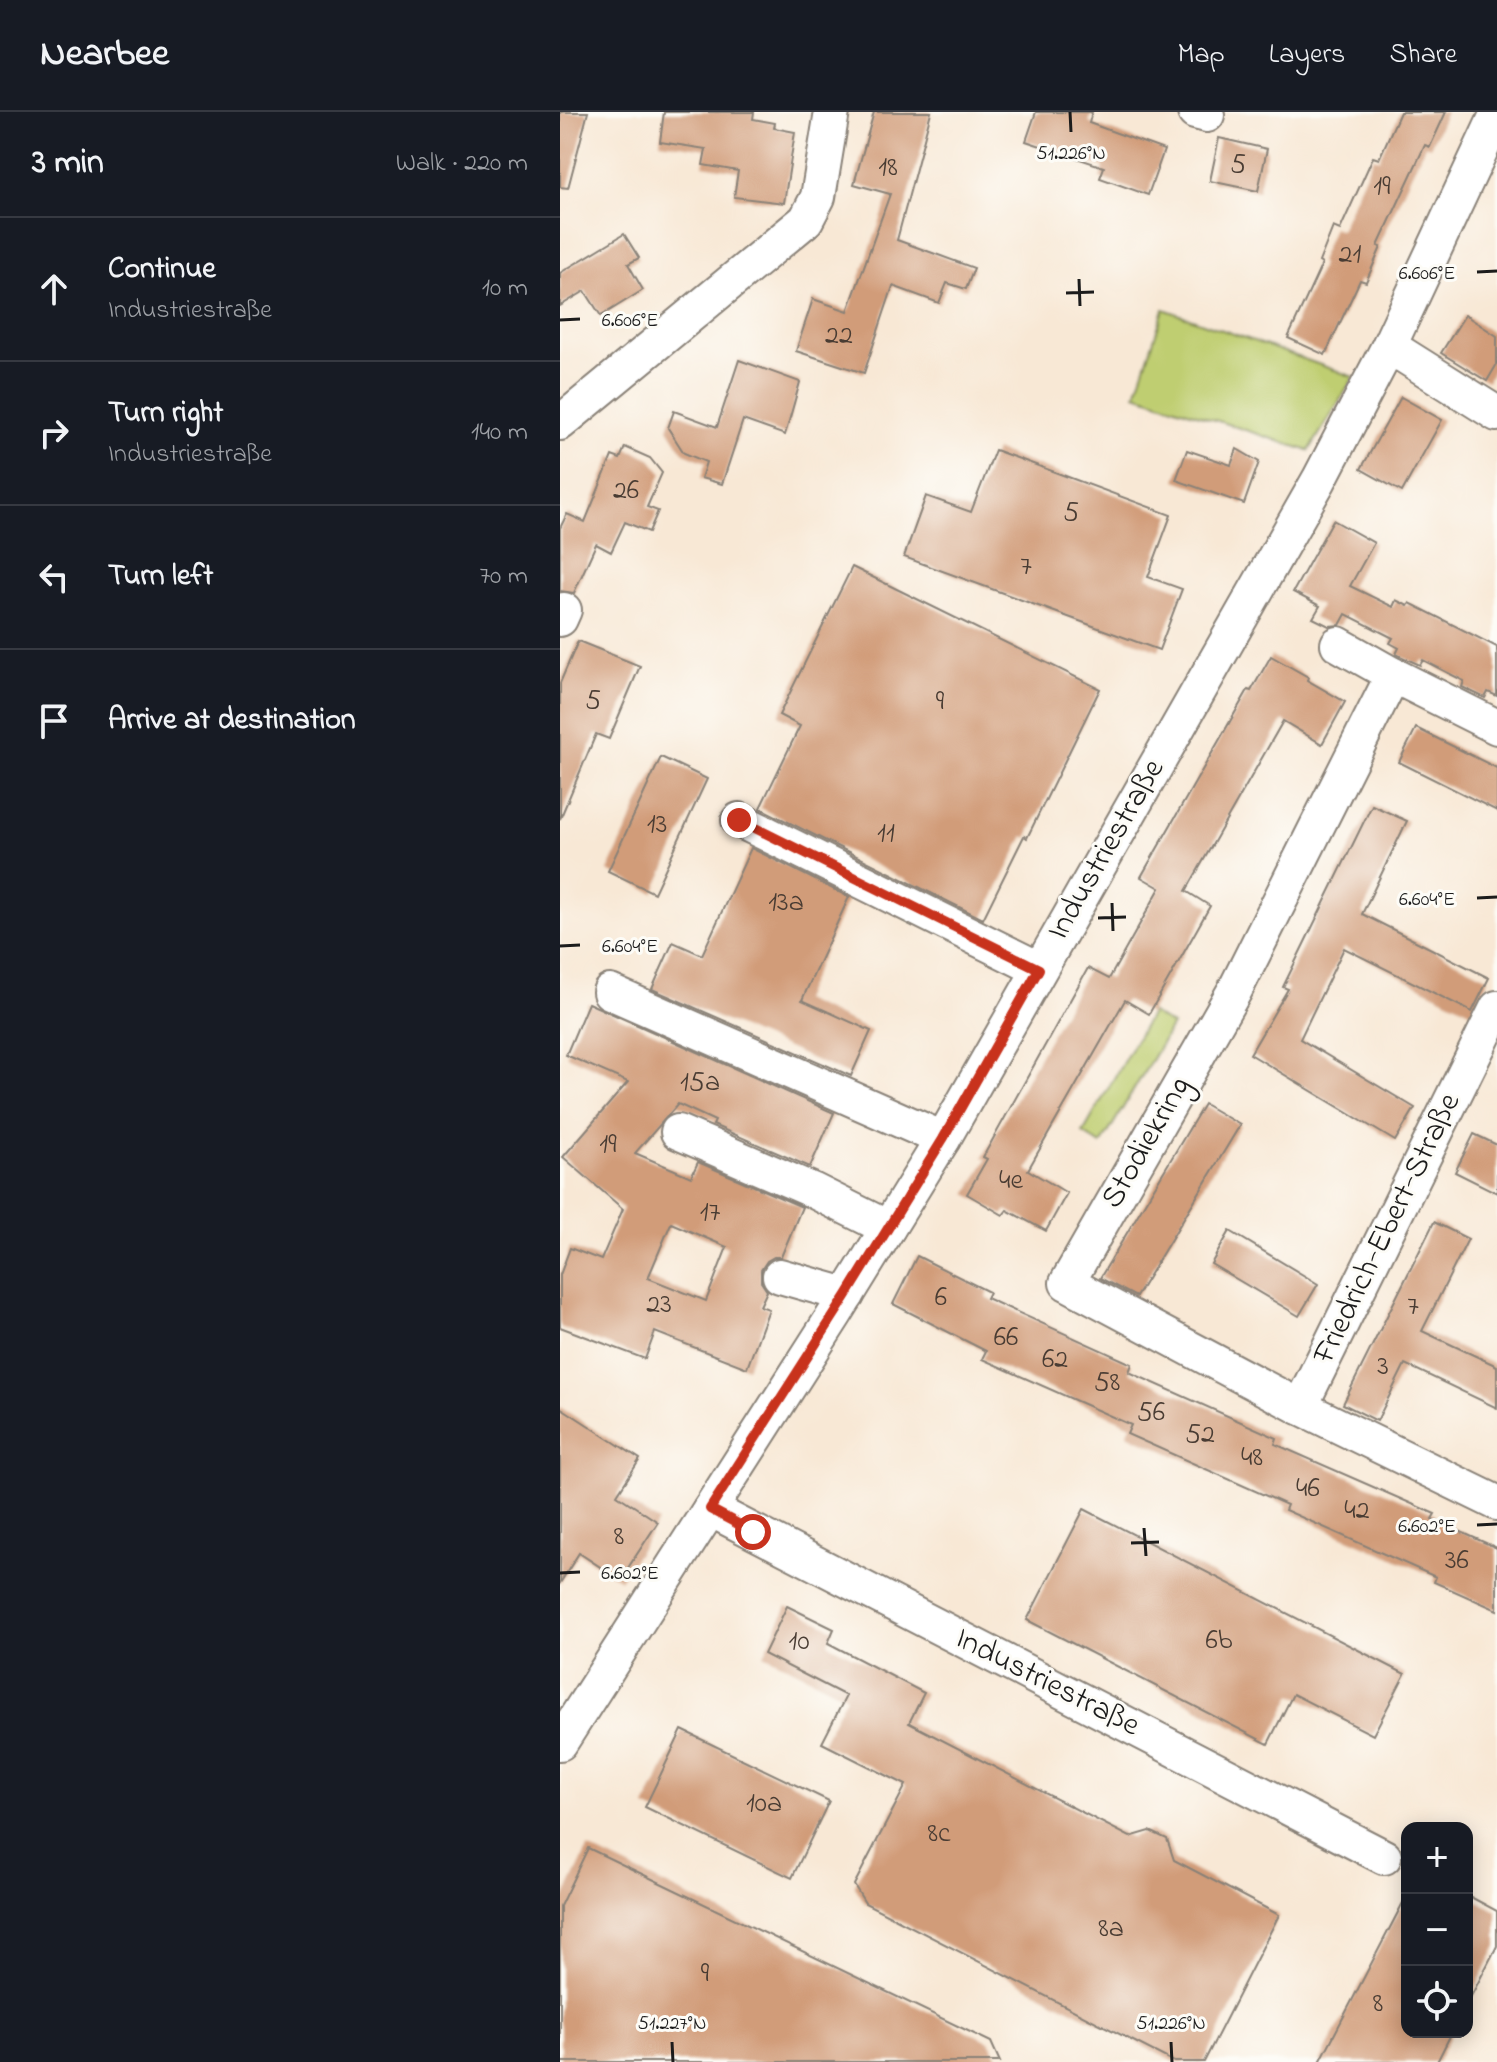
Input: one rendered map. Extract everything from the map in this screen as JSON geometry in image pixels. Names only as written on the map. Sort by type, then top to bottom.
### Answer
[{"type":"street","points":[[560,423],[806,220],[818,197],[832,112]]},
{"type":"street","name":"Industriestraße","points":[[560,1743],[572,1697],[710,1509],[943,1139],[1319,480],[1489,154],[1497,115]]},
{"type":"street","points":[[1389,346],[1497,414]]},
{"type":"street","points":[[1338,644],[1497,727]]},
{"type":"street","name":"Stodiekring","points":[[1393,675],[1235,990],[1067,1283],[1300,1407],[1497,1503]]},
{"type":"street","points":[[739,820],[1039,969]]},
{"type":"street","points":[[610,992],[943,1139]]},
{"type":"street","name":"Friedrich-Ebert-Straße","points":[[1300,1407],[1497,1008]]},
{"type":"street","points":[[678,1132],[812,1190],[888,1228]]},
{"type":"street","points":[[780,1276],[847,1295]]},
{"type":"street","name":"Industriestraße","points":[[710,1509],[1384,1857]]},
{"type":"green space","points":[[1164,309],[1354,377],[1309,451],[1136,394]]},
{"type":"green space","points":[[1151,1013],[1172,1025],[1101,1145],[1083,1133]]},
{"type":"building","points":[[560,112],[588,112],[568,188],[560,187]]},
{"type":"building","points":[[664,112],[754,112],[753,119],[775,123],[774,128],[795,132],[784,203],[734,197],[738,171],[703,165],[706,149],[660,142]]},
{"type":"building","points":[[874,112],[931,112],[897,240],[974,268],[966,289],[947,283],[939,303],[893,286],[864,373],[796,351],[813,299],[848,311],[890,194],[854,184]]},
{"type":"building","points":[[1036,112],[1092,112],[1089,123],[1164,150],[1148,195],[1100,178],[1104,167],[1026,141]]},
{"type":"building","points":[[1400,112],[1446,112],[1430,147],[1425,145],[1378,246],[1381,247],[1366,282],[1360,280],[1325,355],[1288,338],[1322,264],[1319,262],[1333,227],[1340,230],[1373,157],[1379,159]]},
{"type":"building","points":[[1219,138],[1267,149],[1258,191],[1210,181]]},
{"type":"building","points":[[624,234],[639,258],[628,264],[643,290],[601,316],[585,291],[560,306],[560,273]]},
{"type":"building","points":[[1465,315],[1497,336],[1497,364],[1487,381],[1441,353]]},
{"type":"building","points":[[739,360],[800,382],[785,435],[743,420],[722,484],[701,478],[706,462],[684,453],[668,428],[674,411],[717,427]]},
{"type":"building","points":[[1401,397],[1442,420],[1402,492],[1361,469]]},
{"type":"building","points":[[625,447],[650,458],[662,473],[647,507],[658,511],[649,532],[625,522],[611,552],[596,544],[574,593],[560,591],[560,528],[567,514],[585,522],[612,456],[620,459]]},
{"type":"building","points":[[1237,449],[1259,462],[1244,504],[1176,480],[1187,450],[1231,465]]},
{"type":"building","points":[[995,450],[1171,515],[1148,577],[1182,589],[1159,650],[904,557],[926,496],[971,512]]},
{"type":"building","points":[[1333,520],[1374,543],[1350,586],[1393,607],[1396,600],[1408,606],[1410,603],[1497,647],[1497,696],[1488,692],[1485,698],[1462,687],[1464,681],[1423,660],[1420,665],[1396,654],[1399,648],[1390,643],[1393,638],[1346,614],[1340,625],[1329,626],[1313,618],[1320,606],[1293,592]]},
{"type":"building","points":[[852,567],[1100,689],[1027,838],[1024,836],[983,919],[760,808],[800,726],[779,715]]},
{"type":"building","points":[[578,641],[640,666],[609,739],[596,734],[560,819],[560,683]]},
{"type":"building","points":[[1271,656],[1345,702],[1322,744],[1283,721],[1186,891],[1210,906],[1149,1014],[1125,1000],[1050,1131],[1028,1170],[1067,1193],[1046,1231],[1007,1210],[1003,1215],[967,1194],[987,1159],[983,1157],[1088,968],[1109,979],[1160,888],[1141,877],[1248,690],[1251,691]]},
{"type":"building","points":[[1416,728],[1497,768],[1497,811],[1399,762]]},
{"type":"building","points":[[661,757],[707,779],[654,893],[608,871]]},
{"type":"building","points":[[1372,805],[1407,821],[1362,914],[1489,978],[1472,1012],[1344,948],[1300,1039],[1415,1108],[1395,1141],[1250,1054],[1288,989],[1283,987]]},
{"type":"building","points":[[751,848],[849,897],[802,1000],[871,1031],[851,1076],[652,989],[673,942],[702,955]]},
{"type":"building","points":[[588,1003],[834,1113],[810,1167],[713,1125],[715,1121],[678,1104],[635,1153],[691,1177],[698,1162],[802,1207],[781,1257],[767,1261],[761,1270],[761,1282],[767,1291],[760,1306],[769,1309],[747,1368],[655,1332],[645,1359],[560,1327],[560,1275],[570,1248],[601,1260],[623,1209],[563,1157],[628,1082],[566,1055]],"holes":[[[671,1223],[727,1247],[706,1301],[648,1278]]]},
{"type":"building","points":[[1204,1104],[1240,1125],[1136,1297],[1100,1278]]},
{"type":"building","points":[[1474,1134],[1497,1145],[1497,1193],[1455,1172]]},
{"type":"building","points":[[1434,1222],[1468,1239],[1422,1331],[1497,1366],[1497,1408],[1405,1364],[1377,1421],[1343,1404]]},
{"type":"building","points":[[1230,1231],[1318,1284],[1299,1316],[1211,1264]]},
{"type":"building","points":[[917,1256],[989,1292],[986,1298],[1132,1364],[1129,1372],[1277,1438],[1275,1444],[1435,1514],[1432,1519],[1497,1548],[1497,1610],[1434,1582],[1436,1577],[1285,1510],[1287,1505],[1127,1434],[1131,1425],[982,1359],[986,1351],[893,1304]]},
{"type":"building","points":[[560,1407],[640,1459],[617,1495],[658,1522],[620,1580],[579,1553],[560,1583]]},
{"type":"building","points":[[1084,1509],[1405,1674],[1373,1735],[1293,1694],[1268,1744],[1027,1620]]},
{"type":"building","points":[[787,1606],[834,1629],[828,1643],[924,1693],[909,1723],[1130,1837],[1150,1831],[1167,1839],[1174,1860],[1279,1915],[1204,2062],[1174,2062],[865,1903],[854,1885],[906,1785],[822,1743],[846,1696],[764,1654]]},
{"type":"building","points":[[682,1730],[829,1801],[792,1878],[645,1807]]},
{"type":"building","points":[[588,1848],[991,2042],[1000,2062],[560,2062],[560,1906]]},
{"type":"building","points":[[1473,1898],[1497,1911],[1497,1946],[1473,1992]]},
{"type":"building","points":[[1401,1907],[1401,2038],[1449,2038],[1437,2062],[1320,2062]]},
{"type":"route","points":[[739,820],[1039,969],[943,1139],[710,1509],[753,1532]]}]
